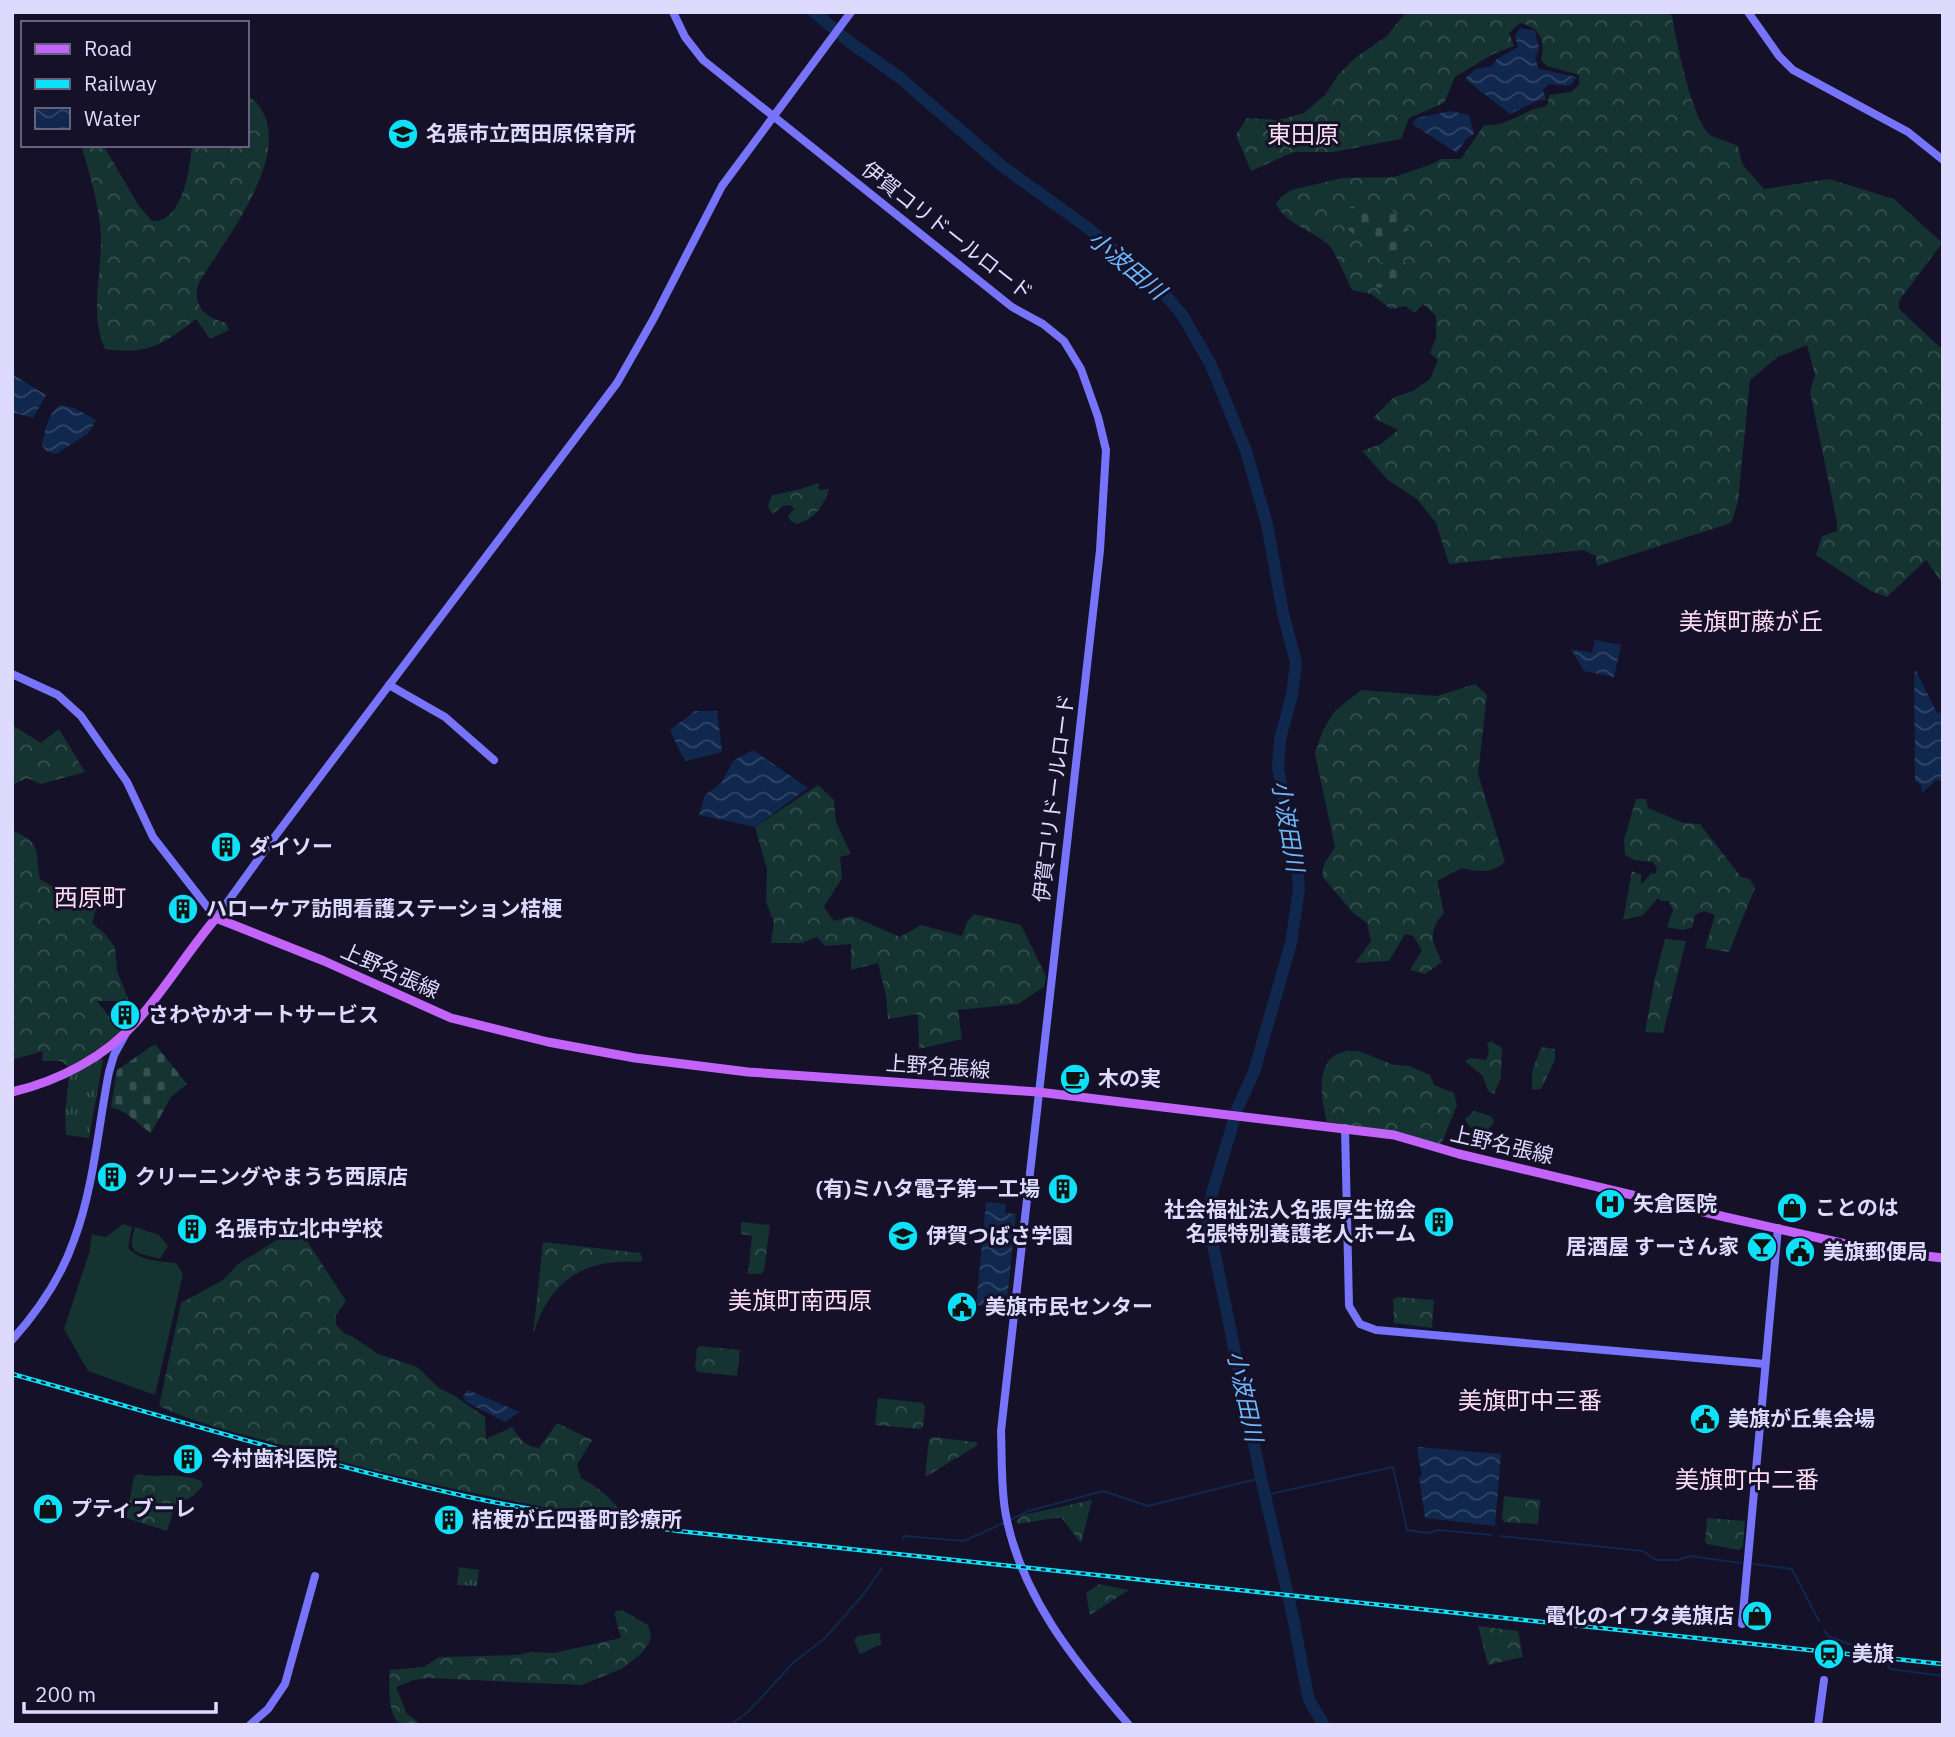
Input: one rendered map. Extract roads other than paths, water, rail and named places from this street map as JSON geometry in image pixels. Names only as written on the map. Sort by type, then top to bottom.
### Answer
[{"type":"main road","name":"上野名張線","points":[[216,918],[324,961],[452,1018],[548,1042],[635,1058],[748,1072],[1038,1092],[1394,1135],[1459,1154],[1873,1250],[1943,1258]]},
{"type":"main road","points":[[12,1092],[66,1073],[98,1054],[128,1030],[216,918]]},
{"type":"street","name":"伊賀コリドールロード","points":[[673,12],[685,37],[703,60],[1012,307],[1044,324],[1064,341],[1081,369],[1104,436],[1107,462],[1100,550],[1001,1431],[1007,1520],[1024,1575],[1040,1608],[1067,1647],[1129,1725]]},
{"type":"street","points":[[12,674],[58,695],[81,716],[127,782],[153,837],[216,918],[617,383],[722,186],[850,12]]},
{"type":"street","points":[[1748,12],[1779,56],[1793,70],[1908,132],[1943,160]]},
{"type":"street","points":[[389,684],[444,717],[494,760]]},
{"type":"street","points":[[12,1340],[36,1312],[54,1284],[76,1237],[109,1072],[114,1055],[128,1030]]},
{"type":"street","points":[[1345,1128],[1349,1306],[1360,1324],[1376,1329],[1765,1364]]},
{"type":"street","points":[[1742,1624],[1778,1228]]},
{"type":"street","points":[[250,1725],[268,1709],[285,1684],[315,1576]]},
{"type":"street","points":[[1818,1725],[1824,1679]]},
{"type":"water","points":[[1520,28],[1535,31],[1539,48],[1535,59],[1539,69],[1577,77],[1570,86],[1549,84],[1543,90],[1546,100],[1537,101],[1510,114],[1465,79],[1475,69],[1492,66],[1497,59],[1518,47],[1515,36]]},
{"type":"water","points":[[1450,111],[1469,115],[1474,134],[1467,138],[1457,153],[1412,124],[1417,118]]},
{"type":"water","points":[[12,374],[46,395],[33,418],[12,412]]},
{"type":"water","points":[[60,405],[74,408],[96,420],[89,433],[56,454],[46,451],[42,445],[50,417]]},
{"type":"water","points":[[1595,640],[1621,645],[1614,677],[1584,671],[1571,649],[1592,653]]},
{"type":"water","points":[[1916,671],[1937,713],[1943,712],[1943,780],[1935,781],[1922,793],[1921,785],[1915,781]]},
{"type":"water","points":[[695,711],[717,711],[722,752],[686,761],[670,730]]},
{"type":"water","points":[[753,750],[808,788],[755,827],[699,815],[705,795],[721,783],[734,760]]},
{"type":"water","points":[[986,1202],[1006,1204],[1005,1213],[1016,1214],[1006,1309],[976,1305]]},
{"type":"water","points":[[468,1390],[520,1412],[505,1422],[466,1402],[463,1396]]},
{"type":"water","points":[[1419,1447],[1501,1454],[1495,1526],[1425,1518],[1419,1477],[1422,1476],[1417,1450]]},
{"type":"waterway","name":"小波田川","points":[[814,12],[848,41],[899,77],[1002,166],[1088,228],[1162,291],[1183,316],[1211,365],[1246,451],[1267,524],[1283,613],[1296,663],[1292,695],[1280,739],[1278,768],[1296,851],[1299,889],[1291,943],[1254,1072],[1238,1107],[1212,1193],[1208,1221],[1309,1700],[1324,1725]]},
{"type":"waterway","points":[[1265,1495],[1393,1467],[1407,1530],[1492,1535]]},
{"type":"waterway","points":[[1012,1519],[1029,1511],[1103,1491],[1148,1506],[1261,1478]]},
{"type":"waterway","points":[[903,1539],[904,1536],[964,1541],[1004,1523]]},
{"type":"waterway","points":[[1501,1536],[1643,1551],[1656,1560],[1677,1560],[1690,1556],[1741,1563]]},
{"type":"waterway","points":[[1754,1564],[1792,1569],[1819,1621]]},
{"type":"waterway","points":[[730,1725],[748,1712],[794,1662],[825,1638],[863,1595],[882,1568]]},
{"type":"waterway","points":[[1824,1630],[1828,1636],[1852,1645],[1878,1648]]},
{"type":"waterway","points":[[1880,1649],[1883,1653]]},
{"type":"waterway","points":[[1888,1665],[1890,1669],[1943,1676]]},
{"type":"waterway","points":[[399,1722],[402,1725]]},
{"type":"railway","points":[[12,1374],[354,1469],[469,1497],[573,1516],[678,1531],[1943,1664]]},
{"type":"place","name":"名張市立西田原保育所","points":[[403,134]]},
{"type":"place","name":"ダイソー","points":[[226,847]]},
{"type":"place","name":"ハローケア訪問看護ステーション桔梗","points":[[183,909]]},
{"type":"place","name":"さわやかオートサービス","points":[[125,1015]]},
{"type":"place","name":"木の実","points":[[1075,1079]]},
{"type":"place","name":"クリーニングやまうち西原店","points":[[112,1177]]},
{"type":"place","name":"(有)ミハタ電子第一工場","points":[[1063,1189]]},
{"type":"place","name":"矢倉医院","points":[[1610,1204]]},
{"type":"place","name":"ことのは","points":[[1792,1208]]},
{"type":"place","name":"社会福祉法人名張厚生協会 名張特別養護老人ホーム","points":[[1439,1222]]},
{"type":"place","name":"名張市立北中学校","points":[[192,1229]]},
{"type":"place","name":"伊賀つばさ学園","points":[[903,1236]]},
{"type":"place","name":"居酒屋 すーさん家","points":[[1762,1247]]},
{"type":"place","name":"美旗郵便局","points":[[1800,1252]]},
{"type":"place","name":"美旗市民センター","points":[[962,1307]]},
{"type":"place","name":"美旗が丘集会場","points":[[1705,1419]]},
{"type":"place","name":"今村歯科医院","points":[[188,1459]]},
{"type":"place","name":"プティブーレ","points":[[48,1509]]},
{"type":"place","name":"桔梗が丘四番町診療所","points":[[449,1520]]},
{"type":"place","name":"電化のイワタ美旗店","points":[[1757,1616]]},
{"type":"place","name":"美旗","points":[[1829,1654]]},
{"type":"district","name":"東田原","points":[[1303,135]]},
{"type":"district","name":"美旗町藤が丘","points":[[1751,622]]},
{"type":"district","name":"西原町","points":[[90,898]]},
{"type":"district","name":"美旗町南西原","points":[[800,1301]]},
{"type":"district","name":"美旗町中三番","points":[[1530,1401]]},
{"type":"district","name":"美旗町中二番","points":[[1747,1480]]}]
